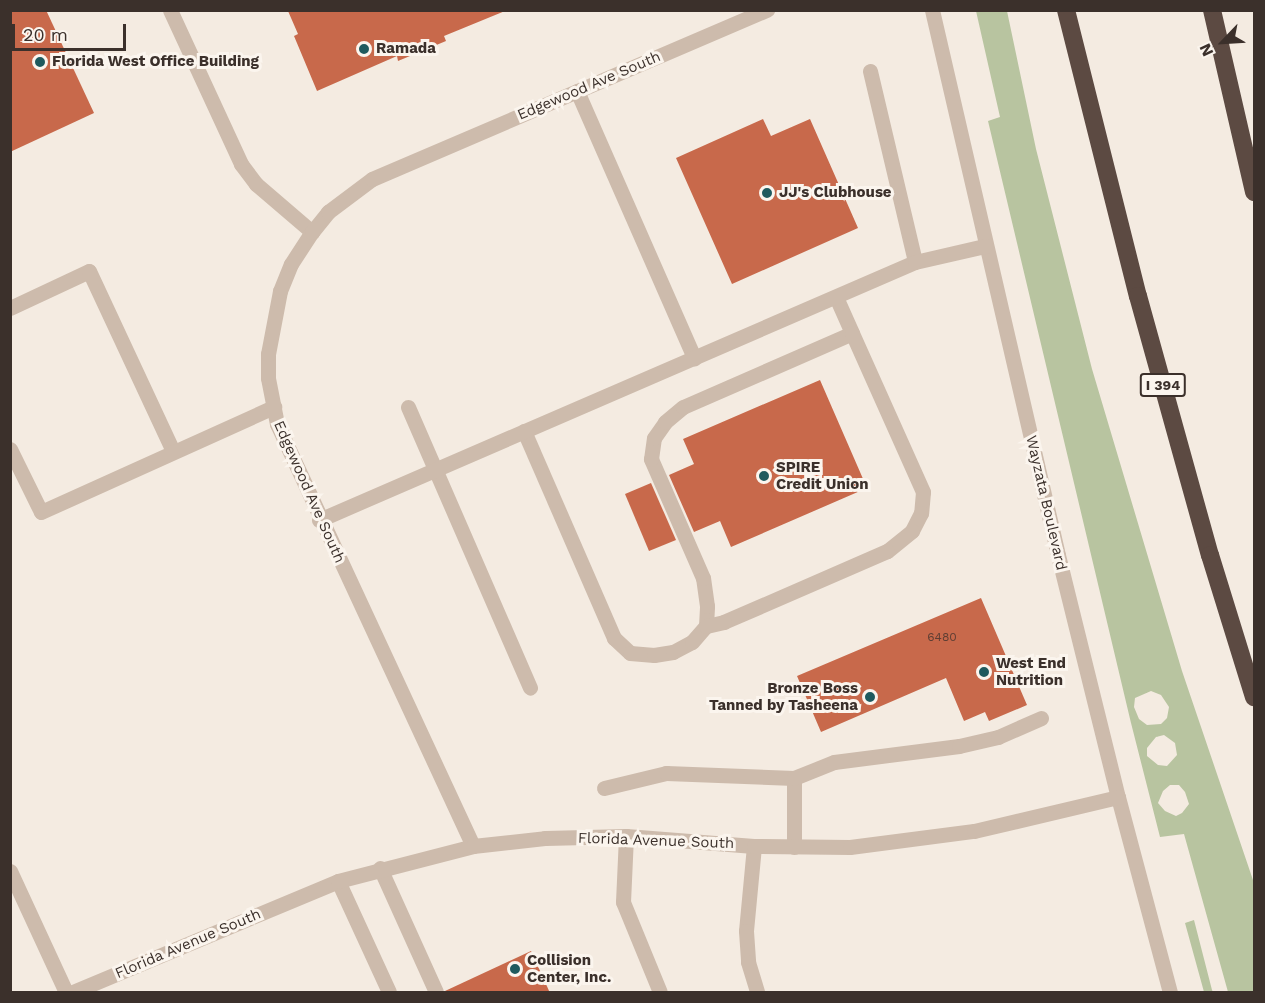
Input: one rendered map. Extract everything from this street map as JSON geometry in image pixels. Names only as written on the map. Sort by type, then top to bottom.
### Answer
[{"type":"highway","points":[[1066,10],[1083,71]]},
{"type":"highway","name":"I 394","points":[[1072,10],[1083,71],[1138,296],[1210,555],[1254,697]]},
{"type":"highway","points":[[1212,10],[1254,192]]},
{"type":"street","points":[[170,10],[241,164],[256,184],[312,232]]},
{"type":"street","name":"Edgewood Ave South","points":[[473,846],[319,520],[277,424],[268,378],[271,324],[280,291],[291,264],[312,232],[334,206],[372,179],[767,10]]},
{"type":"street","name":"Wayzata Boulevard","points":[[932,10],[1118,797],[1170,993]]},
{"type":"street","points":[[870,71],[915,262]]},
{"type":"street","points":[[577,91],[694,358]]},
{"type":"street","points":[[319,520],[915,262],[986,246]]},
{"type":"street","points":[[10,308],[89,271],[173,451]]},
{"type":"street","points":[[524,431],[614,638],[630,653],[654,655],[673,652],[692,642],[706,626],[724,622],[887,551],[912,531],[921,513],[923,492],[836,297]]},
{"type":"street","points":[[706,626],[707,606],[703,578],[651,459],[654,438],[665,422],[683,407],[852,333]]},
{"type":"street","points":[[10,448],[41,512],[274,407]]},
{"type":"street","points":[[408,407],[530,687]]},
{"type":"street","points":[[604,788],[666,773],[794,778],[834,762],[959,746],[998,736],[1041,718]]},
{"type":"street","points":[[794,778],[794,847]]},
{"type":"street","name":"Florida Avenue South","points":[[73,993],[339,881],[380,868],[473,846],[545,838],[626,836],[754,846],[850,847],[904,842],[974,831],[1118,797]]},
{"type":"street","points":[[626,836],[623,902],[660,993]]},
{"type":"street","points":[[754,846],[746,931],[748,962],[757,993]]},
{"type":"street","points":[[380,868],[436,993]]},
{"type":"street","points":[[10,871],[66,993]]},
{"type":"street","points":[[339,881],[389,993]]},
{"type":"green space","points":[[976,11],[1007,11],[1036,149],[1092,369],[1182,671],[1254,883],[1254,992],[1228,992],[1184,834],[1160,837],[988,121],[1000,117]],"holes":[[[1151,691],[1161,695],[1169,707],[1167,718],[1161,724],[1147,725],[1139,719],[1134,707],[1135,698]],[[1164,735],[1175,743],[1177,755],[1167,766],[1158,765],[1147,756],[1147,748],[1156,737]],[[1170,785],[1179,785],[1185,792],[1189,804],[1182,813],[1176,816],[1165,811],[1158,803],[1163,791]]]},
{"type":"green space","points":[[1194,920],[1213,992],[1204,992],[1185,923]]},
{"type":"building","name":"Florida West Office Building","points":[[10,10],[46,10],[94,113],[10,152]]},
{"type":"building","name":"Ramada","points":[[288,11],[505,11],[444,36],[446,41],[398,61],[397,56],[317,91],[294,36],[298,34]]},
{"type":"building","name":"JJ's Clubhouse","points":[[763,119],[771,136],[810,119],[858,228],[732,284],[676,158]]},
{"type":"building","name":"SPIRE Credit Union","points":[[820,380],[867,488],[731,547],[720,521],[694,532],[669,475],[694,464],[683,439]]},
{"type":"building","points":[[651,483],[676,540],[649,551],[625,494]]},
{"type":"building","points":[[981,598],[1027,705],[989,721],[985,712],[964,721],[946,678],[821,732],[797,676]]},
{"type":"building","name":"Collision Center, Inc.","points":[[531,951],[550,993],[446,993],[445,991]]},
{"type":"place","name":"Ramada","points":[[364,49]]},
{"type":"place","name":"Florida West Office Building","points":[[40,62]]},
{"type":"place","name":"JJ's Clubhouse","points":[[767,193]]},
{"type":"place","name":"SPIRE Credit Union","points":[[764,476]]},
{"type":"place","name":"West End Nutrition","points":[[984,672]]},
{"type":"place","name":"Bronze Boss Tanned by Tasheena","points":[[870,697]]},
{"type":"place","name":"Collision Center, Inc.","points":[[515,969]]}]
